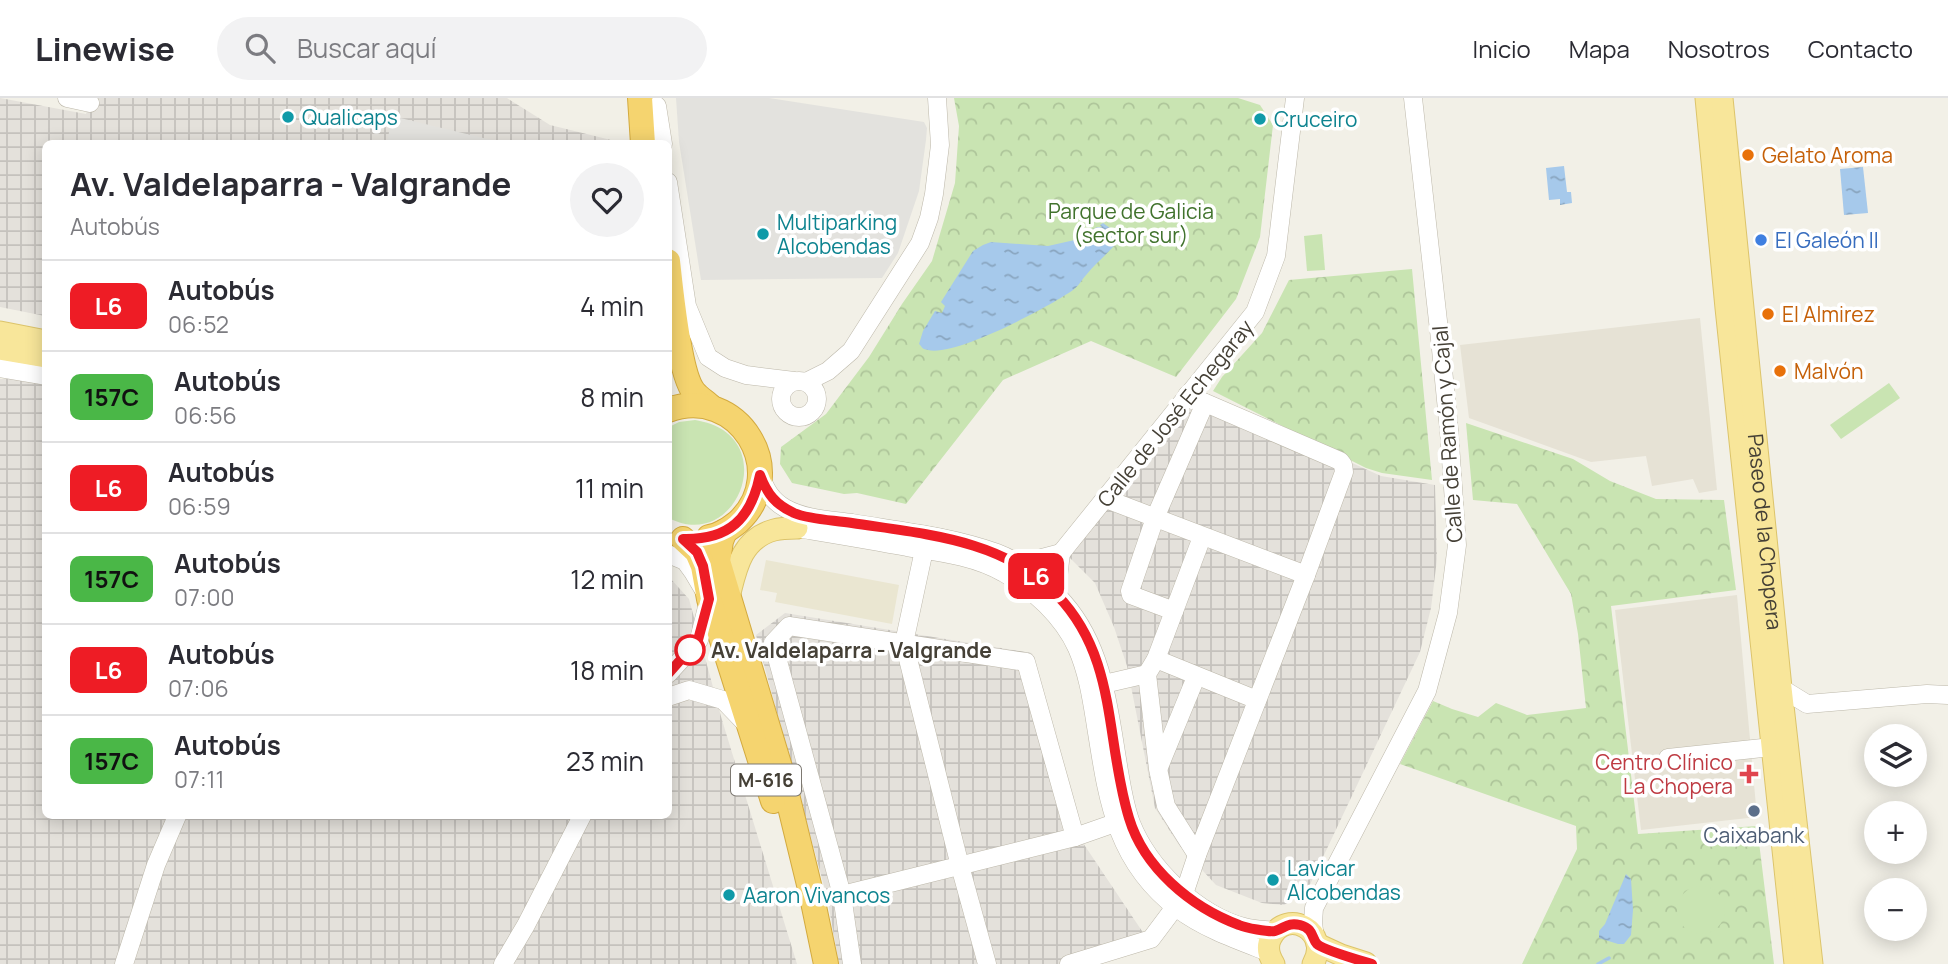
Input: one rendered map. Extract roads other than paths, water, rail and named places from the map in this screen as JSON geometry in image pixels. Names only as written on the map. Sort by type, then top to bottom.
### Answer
[{"type":"highway","points":[[651,101],[652,140]]},
{"type":"highway","points":[[672,295],[685,375],[693,391],[711,407],[731,417],[748,433],[758,453],[760,475],[756,496],[746,514],[727,530]]},
{"type":"highway","points":[[672,408],[694,405],[711,407]]},
{"type":"highway","name":"M-616","points":[[673,542],[716,536],[727,530]]},
{"type":"highway","name":"M-616","points":[[727,530],[721,541],[719,598],[748,726],[793,870],[812,964]]},
{"type":"highway","name":"M-616","points":[[673,542],[697,552],[719,598],[782,774],[826,964]]},
{"type":"main road","name":"Paseo de la Chopera","points":[[1706,98],[1795,964]]},
{"type":"main road","name":"Paseo de la Chopera","points":[[1722,98],[1812,964]]},
{"type":"main road","points":[[0,332],[42,340]]},
{"type":"main road","points":[[0,349],[42,356]]},
{"type":"main road","points":[[727,530],[753,522],[797,528]]},
{"type":"main road","points":[[719,598],[745,549],[758,537],[774,530],[797,528]]},
{"type":"main road","points":[[1271,958],[1271,937],[1284,927],[1306,927],[1315,948],[1369,963]]},
{"type":"street","points":[[67,98],[90,103]]},
{"type":"street","points":[[631,98],[652,140]]},
{"type":"street","points":[[672,208],[687,306],[708,357],[725,368],[746,375],[800,382],[828,371],[851,352],[920,243],[929,218],[940,145],[937,98]]},
{"type":"street","name":"Calle de José Echegaray","points":[[1061,553],[1255,312],[1276,256],[1295,98]]},
{"type":"street","name":"Calle de Ramón y Cajal","points":[[1315,948],[1314,908],[1427,691],[1448,613],[1457,545],[1440,339],[1413,98]]},
{"type":"street","points":[[0,368],[42,375]]},
{"type":"street","points":[[1069,964],[1151,939],[1180,901],[1344,472],[1340,461],[1187,395]]},
{"type":"street","points":[[1174,611],[1131,595],[1130,591],[1155,518],[1205,403]]},
{"type":"street","points":[[760,475],[774,500],[798,514],[971,545],[1019,564],[1056,594],[1087,636],[1104,684],[1124,800],[1129,820],[1142,846],[1192,919],[1271,958]]},
{"type":"street","points":[[1106,499],[1306,575]]},
{"type":"street","points":[[797,528],[964,557],[1003,572],[1033,593],[1065,628],[1076,645],[1086,675],[1115,823],[1136,865],[1149,881],[1180,901],[1242,926],[1284,927]]},
{"type":"street","points":[[1197,855],[1166,806],[1158,769],[1152,667],[1202,537]]},
{"type":"street","points":[[924,550],[904,643],[987,964]]},
{"type":"street","points":[[1019,564],[1061,553],[1056,594]]},
{"type":"street","points":[[672,669],[698,640],[719,598]]},
{"type":"street","points":[[852,964],[842,895],[773,643],[789,626],[1026,662],[1075,837]]},
{"type":"street","points":[[1104,684],[1152,667],[1196,677],[1257,700]]},
{"type":"street","points":[[1158,769],[1196,677]]},
{"type":"street","points":[[1782,688],[1807,704],[1927,694],[1948,695]]},
{"type":"street","points":[[672,696],[689,690],[723,700],[748,726]]},
{"type":"street","points":[[1786,726],[1807,704]]},
{"type":"street","points":[[1668,758],[1772,747]]},
{"type":"street","points":[[124,964],[156,865],[176,819]]},
{"type":"street","points":[[503,964],[580,819]]},
{"type":"street","points":[[842,895],[1075,837],[1115,823]]},
{"type":"street","name":"Calle de Ramón y Cajal","points":[[1284,927],[1314,908]]},
{"type":"water","points":[[1564,166],[1567,192],[1571,192],[1572,203],[1560,205],[1560,199],[1549,200],[1546,168]]},
{"type":"water","points":[[1863,167],[1868,213],[1844,215],[1840,169]]},
{"type":"water","points":[[1103,223],[1117,233],[1114,236],[1104,229],[1115,240],[1114,246],[1073,290],[1044,308],[979,339],[941,350],[924,349],[919,344],[935,311],[942,313],[945,306],[941,302],[973,251],[991,242],[1048,246],[1079,239],[1097,227],[1102,227],[1100,225]]},
{"type":"water","points":[[1626,874],[1631,879],[1631,935],[1624,944],[1618,944],[1599,938],[1599,931],[1605,924]]},
{"type":"waterway","points":[[1598,964],[1609,958]]},
{"type":"place","name":"Qualicaps","points":[[288,117]]},
{"type":"place","name":"Cruceiro","points":[[1260,119]]},
{"type":"place","name":"Gelato Aroma","points":[[1748,155]]},
{"type":"place","name":"Multiparking Alcobendas","points":[[763,234]]},
{"type":"place","name":"El Galeón II","points":[[1761,240]]},
{"type":"place","name":"El Almirez","points":[[1768,314]]},
{"type":"place","name":"Malvón","points":[[1780,371]]},
{"type":"place","name":"Av. Valdelaparra - Valgrande","points":[[690,650]]},
{"type":"place","name":"Centro Clínico La Chopera","points":[[1749,774]]},
{"type":"place","name":"Caixabank","points":[[1754,811]]},
{"type":"place","name":"Lavicar Alcobendas","points":[[1273,880]]},
{"type":"place","name":"Aaron Vivancos","points":[[729,895]]},
{"type":"park label","name":"Parque de Galicia (sector sur)","points":[[1131,223]]}]
